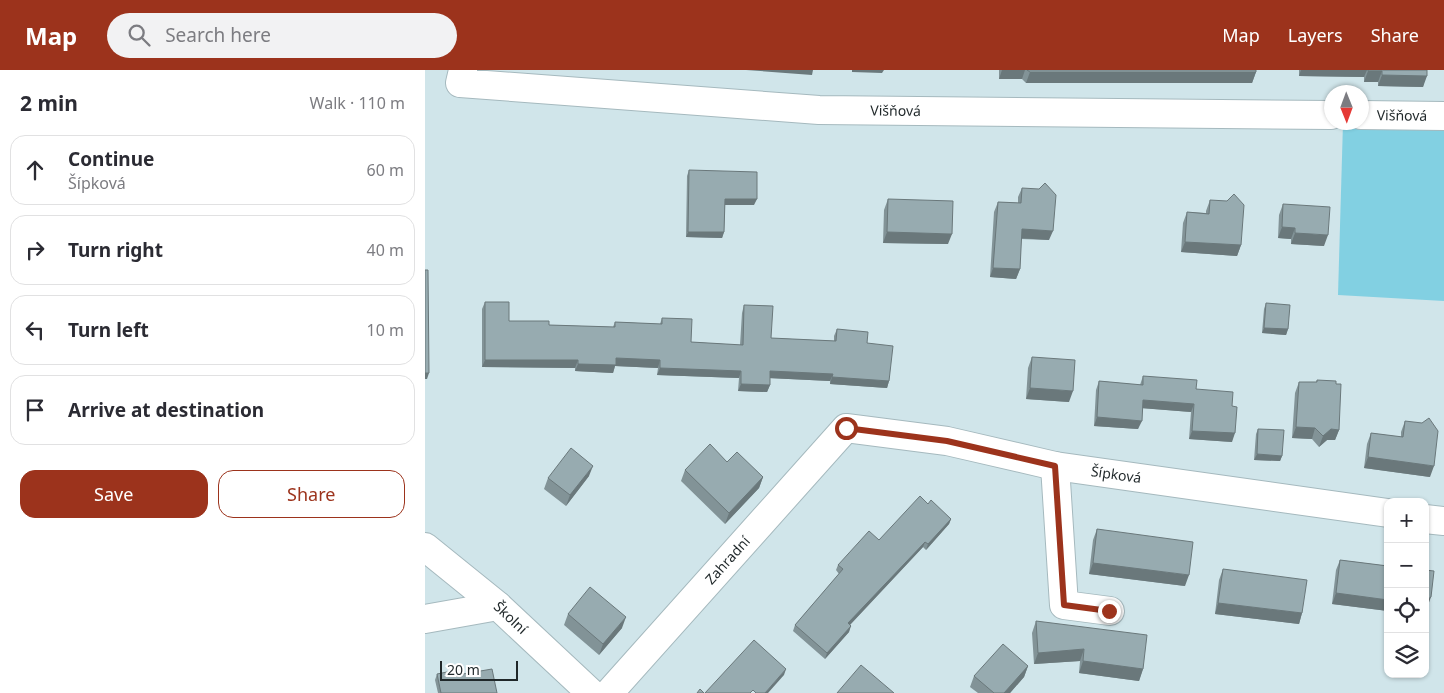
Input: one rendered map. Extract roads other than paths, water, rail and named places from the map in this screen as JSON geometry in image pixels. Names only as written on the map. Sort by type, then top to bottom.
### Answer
[{"type":"street","name":"Višňová","points":[[461,77],[819,110],[1324,115]]},
{"type":"street","name":"Višňová","points":[[1369,115],[1444,116]]},
{"type":"street","name":"Šípková","points":[[846,428],[947,441],[1055,466],[1384,512]]},
{"type":"street","name":"Zahradní","points":[[609,693],[846,428]]},
{"type":"street","points":[[1055,466],[1064,605],[1109,611]]},
{"type":"street","points":[[1429,519],[1444,521]]},
{"type":"street","name":"Školní","points":[[425,547],[499,606],[591,693]]},
{"type":"street","points":[[425,620],[499,606]]}]
